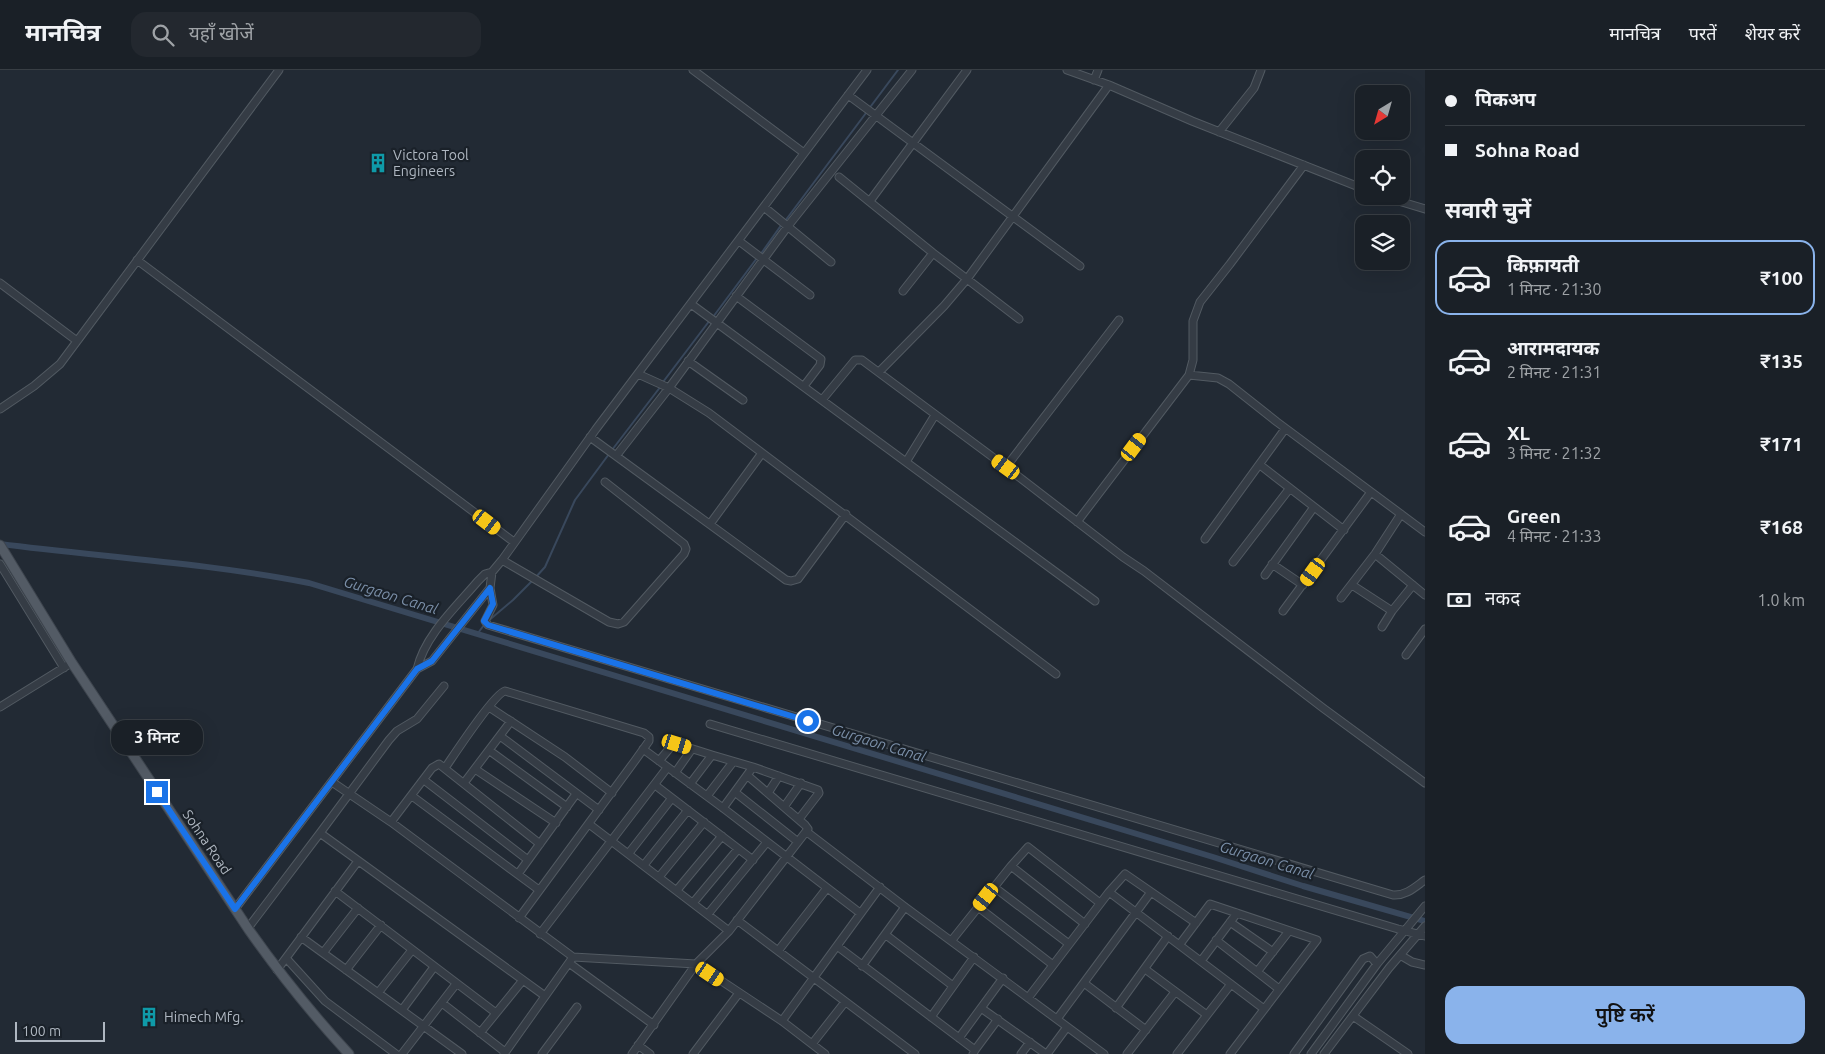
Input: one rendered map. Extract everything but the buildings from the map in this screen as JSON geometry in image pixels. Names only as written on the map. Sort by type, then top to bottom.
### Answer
[{"type":"main road","name":"Sohna Road","points":[[0,545],[68,665],[248,928],[277,970],[309,1010],[349,1054]]},
{"type":"street","points":[[0,409],[51,373],[60,364],[279,70]]},
{"type":"street","points":[[693,70],[804,153]]},
{"type":"street","points":[[235,909],[417,669],[422,654],[451,612],[482,576],[492,572],[502,560],[590,437],[867,70]]},
{"type":"street","points":[[612,453],[664,385],[688,361],[713,320],[736,296],[760,257],[785,224],[912,70]]},
{"type":"street","points":[[870,201],[967,70]]},
{"type":"street","points":[[1067,70],[1109,85],[1219,132],[1355,185]]},
{"type":"street","points":[[1094,80],[1098,70]]},
{"type":"street","points":[[1219,132],[1254,88],[1261,70]]},
{"type":"street","points":[[879,372],[944,306],[967,279],[1109,85]]},
{"type":"street","points":[[848,95],[1080,266]]},
{"type":"street","points":[[1077,522],[1189,375],[1193,360],[1193,321],[1200,302],[1304,164]]},
{"type":"street","points":[[839,177],[1019,319]]},
{"type":"street","points":[[1410,204],[1425,209]]},
{"type":"street","points":[[764,207],[830,262]]},
{"type":"street","points":[[738,241],[810,295]]},
{"type":"street","points":[[903,292],[933,252]]},
{"type":"street","points":[[137,260],[514,542]]},
{"type":"street","points":[[0,282],[77,341]]},
{"type":"street","points":[[736,296],[821,359],[820,365],[804,386]]},
{"type":"street","points":[[691,304],[1095,601]]},
{"type":"street","points":[[1006,467],[1119,320]]},
{"type":"street","points":[[822,400],[857,359],[862,360],[1425,783]]},
{"type":"street","points":[[688,361],[743,400]]},
{"type":"street","points":[[638,374],[664,385],[698,405],[846,514],[1056,674]]},
{"type":"street","points":[[1189,375],[1218,378],[1229,384],[1285,429],[1425,532]]},
{"type":"street","points":[[906,462],[935,415]]},
{"type":"street","points":[[1205,539],[1285,429]]},
{"type":"street","points":[[590,437],[791,582],[798,579],[846,514]]},
{"type":"street","points":[[710,524],[762,453]]},
{"type":"street","points":[[1260,465],[1344,530]]},
{"type":"street","points":[[502,560],[609,622],[618,624],[629,618],[684,554],[686,549],[684,544],[605,482]]},
{"type":"street","points":[[1233,562],[1290,488]]},
{"type":"street","points":[[1283,612],[1371,492]]},
{"type":"street","points":[[1265,575],[1314,506]]},
{"type":"street","points":[[1341,598],[1375,554],[1401,514]]},
{"type":"street","points":[[1375,554],[1425,594]]},
{"type":"street","points":[[0,564],[68,665],[0,707]]},
{"type":"street","points":[[1272,564],[1303,586]]},
{"type":"street","points":[[492,572],[490,588],[493,604],[485,618],[486,624],[1394,895],[1400,896],[1425,880]]},
{"type":"street","points":[[0,574],[10,580]]},
{"type":"street","points":[[1352,585],[1392,611]]},
{"type":"street","points":[[1382,627],[1392,611],[1413,586]]},
{"type":"street","points":[[417,669],[432,661],[490,588]]},
{"type":"street","points":[[1406,655],[1422,637],[1425,629]]},
{"type":"street","points":[[248,928],[388,740],[417,720],[444,686]]},
{"type":"street","points":[[445,768],[501,692],[509,692],[644,733],[650,739],[519,918]]},
{"type":"street","points":[[489,707],[511,720],[612,793]]},
{"type":"street","points":[[464,783],[490,751],[511,720]]},
{"type":"street","points":[[710,724],[1407,928],[1423,931]]},
{"type":"street","points":[[500,736],[599,810]]},
{"type":"street","points":[[659,761],[674,744],[712,754],[816,788],[819,792],[799,819]]},
{"type":"street","points":[[643,749],[860,913]]},
{"type":"street","points":[[675,774],[692,749]]},
{"type":"street","points":[[490,751],[567,807]]},
{"type":"street","points":[[690,784],[712,754]]},
{"type":"street","points":[[707,796],[733,762]]},
{"type":"street","points":[[391,822],[434,766],[439,764],[540,844]]},
{"type":"street","points":[[540,934],[667,768]]},
{"type":"street","points":[[723,808],[753,768]]},
{"type":"street","points":[[475,769],[556,823]]},
{"type":"street","points":[[632,1054],[696,964],[738,920],[807,832],[808,827],[748,776]]},
{"type":"street","points":[[768,793],[779,776]]},
{"type":"street","points":[[424,780],[528,860]]},
{"type":"street","points":[[332,782],[391,822],[519,918],[654,1025]]},
{"type":"street","points":[[784,807],[801,783]]},
{"type":"street","points":[[655,785],[753,860]]},
{"type":"street","points":[[736,793],[798,842]]},
{"type":"street","points":[[518,874],[576,794]]},
{"type":"street","points":[[412,796],[539,890]]},
{"type":"street","points":[[629,853],[672,798]]},
{"type":"street","points":[[644,865],[688,810]]},
{"type":"street","points":[[659,876],[704,822]]},
{"type":"street","points":[[589,824],[729,930]]},
{"type":"street","points":[[807,832],[1057,1019],[1095,1051],[1104,1054]]},
{"type":"street","points":[[320,833],[545,996]]},
{"type":"street","points":[[677,890],[722,836]]},
{"type":"street","points":[[708,914],[767,842]]},
{"type":"street","points":[[952,940],[1010,866],[1028,847],[1100,904]]},
{"type":"street","points":[[693,903],[738,849]]},
{"type":"street","points":[[277,970],[358,860]]},
{"type":"street","points":[[1010,866],[1085,924]]},
{"type":"street","points":[[1028,998],[1125,874],[1196,923]]},
{"type":"street","points":[[782,1022],[880,887]]},
{"type":"street","points":[[994,887],[1069,944]]},
{"type":"street","points":[[778,951],[827,888]]},
{"type":"street","points":[[335,891],[496,1013]]},
{"type":"street","points":[[1110,892],[1264,1008]]},
{"type":"street","points":[[1057,1019],[1151,892]]},
{"type":"street","points":[[1180,944],[1210,904],[1316,940],[1230,1054]]},
{"type":"street","points":[[862,966],[905,907]]},
{"type":"street","points":[[978,907],[1053,965]]},
{"type":"street","points":[[323,953],[358,908]]},
{"type":"street","points":[[1311,1054],[1377,964],[1423,908]]},
{"type":"street","points":[[1201,960],[1237,913]]},
{"type":"street","points":[[738,920],[915,1054]]},
{"type":"street","points":[[1230,922],[1273,952]]},
{"type":"street","points":[[346,970],[381,926]]},
{"type":"street","points":[[1257,972],[1289,931]]},
{"type":"street","points":[[1324,1054],[1400,955],[1423,931]]},
{"type":"street","points":[[886,935],[953,986]]},
{"type":"street","points":[[1116,1008],[1168,936]]},
{"type":"street","points":[[301,937],[462,1054]]},
{"type":"street","points":[[1216,940],[1279,990]]},
{"type":"street","points":[[837,946],[959,1038],[974,1052],[998,1019]]},
{"type":"street","points":[[378,993],[412,950]]},
{"type":"street","points":[[1400,955],[1412,962],[1425,965]]},
{"type":"street","points":[[1294,1054],[1363,959],[1370,956],[1377,964]]},
{"type":"street","points":[[931,1017],[974,957]]},
{"type":"street","points":[[286,958],[327,1003],[396,1054]]},
{"type":"street","points":[[571,960],[696,964],[782,1022],[825,1054]]},
{"type":"street","points":[[442,1003],[505,1053],[571,960]]},
{"type":"street","points":[[402,1010],[434,967]]},
{"type":"street","points":[[1145,969],[1207,1015]]},
{"type":"street","points":[[959,1038],[1003,978]]},
{"type":"street","points":[[480,1033],[523,980]]},
{"type":"street","points":[[1084,983],[1146,1030]]},
{"type":"street","points":[[402,1054],[456,984]]},
{"type":"street","points":[[1177,1054],[1231,984]]},
{"type":"street","points":[[1127,1054],[1175,992]]},
{"type":"street","points":[[693,1054],[739,993]]},
{"type":"street","points":[[812,1044],[845,1002]]},
{"type":"street","points":[[542,1054],[577,1007]]},
{"type":"street","points":[[981,1008],[1047,1054],[1067,1027]]},
{"type":"street","points":[[1353,1016],[1408,1054]]},
{"type":"street","points":[[1021,1054],[1030,1042]]},
{"type":"street","points":[[638,1045],[650,1054]]},
{"type":"waterway","points":[[871,106],[898,70]]},
{"type":"waterway","points":[[785,221],[866,113]]},
{"type":"waterway","points":[[760,255],[782,224]]},
{"type":"waterway","points":[[713,317],[757,258]]},
{"type":"waterway","points":[[663,382],[710,320]]},
{"type":"waterway","points":[[612,450],[661,386]]},
{"type":"waterway","points":[[535,578],[545,567],[575,500],[609,454]]},
{"type":"waterway","name":"Gurgaon Canal","points":[[0,544],[194,565],[309,583],[1303,886],[1425,921]]},
{"type":"waterway","points":[[487,622],[532,581]]},
{"type":"waterway","points":[[478,633],[484,625]]},
{"type":"place","name":"Victora Tool Engineers","points":[[378,163]]},
{"type":"place","name":"Himech Mfg.","points":[[149,1017]]},
{"type":"route","points":[[157,792],[235,909],[417,669],[432,661],[490,588],[493,604],[484,621],[486,625],[808,721]]}]
